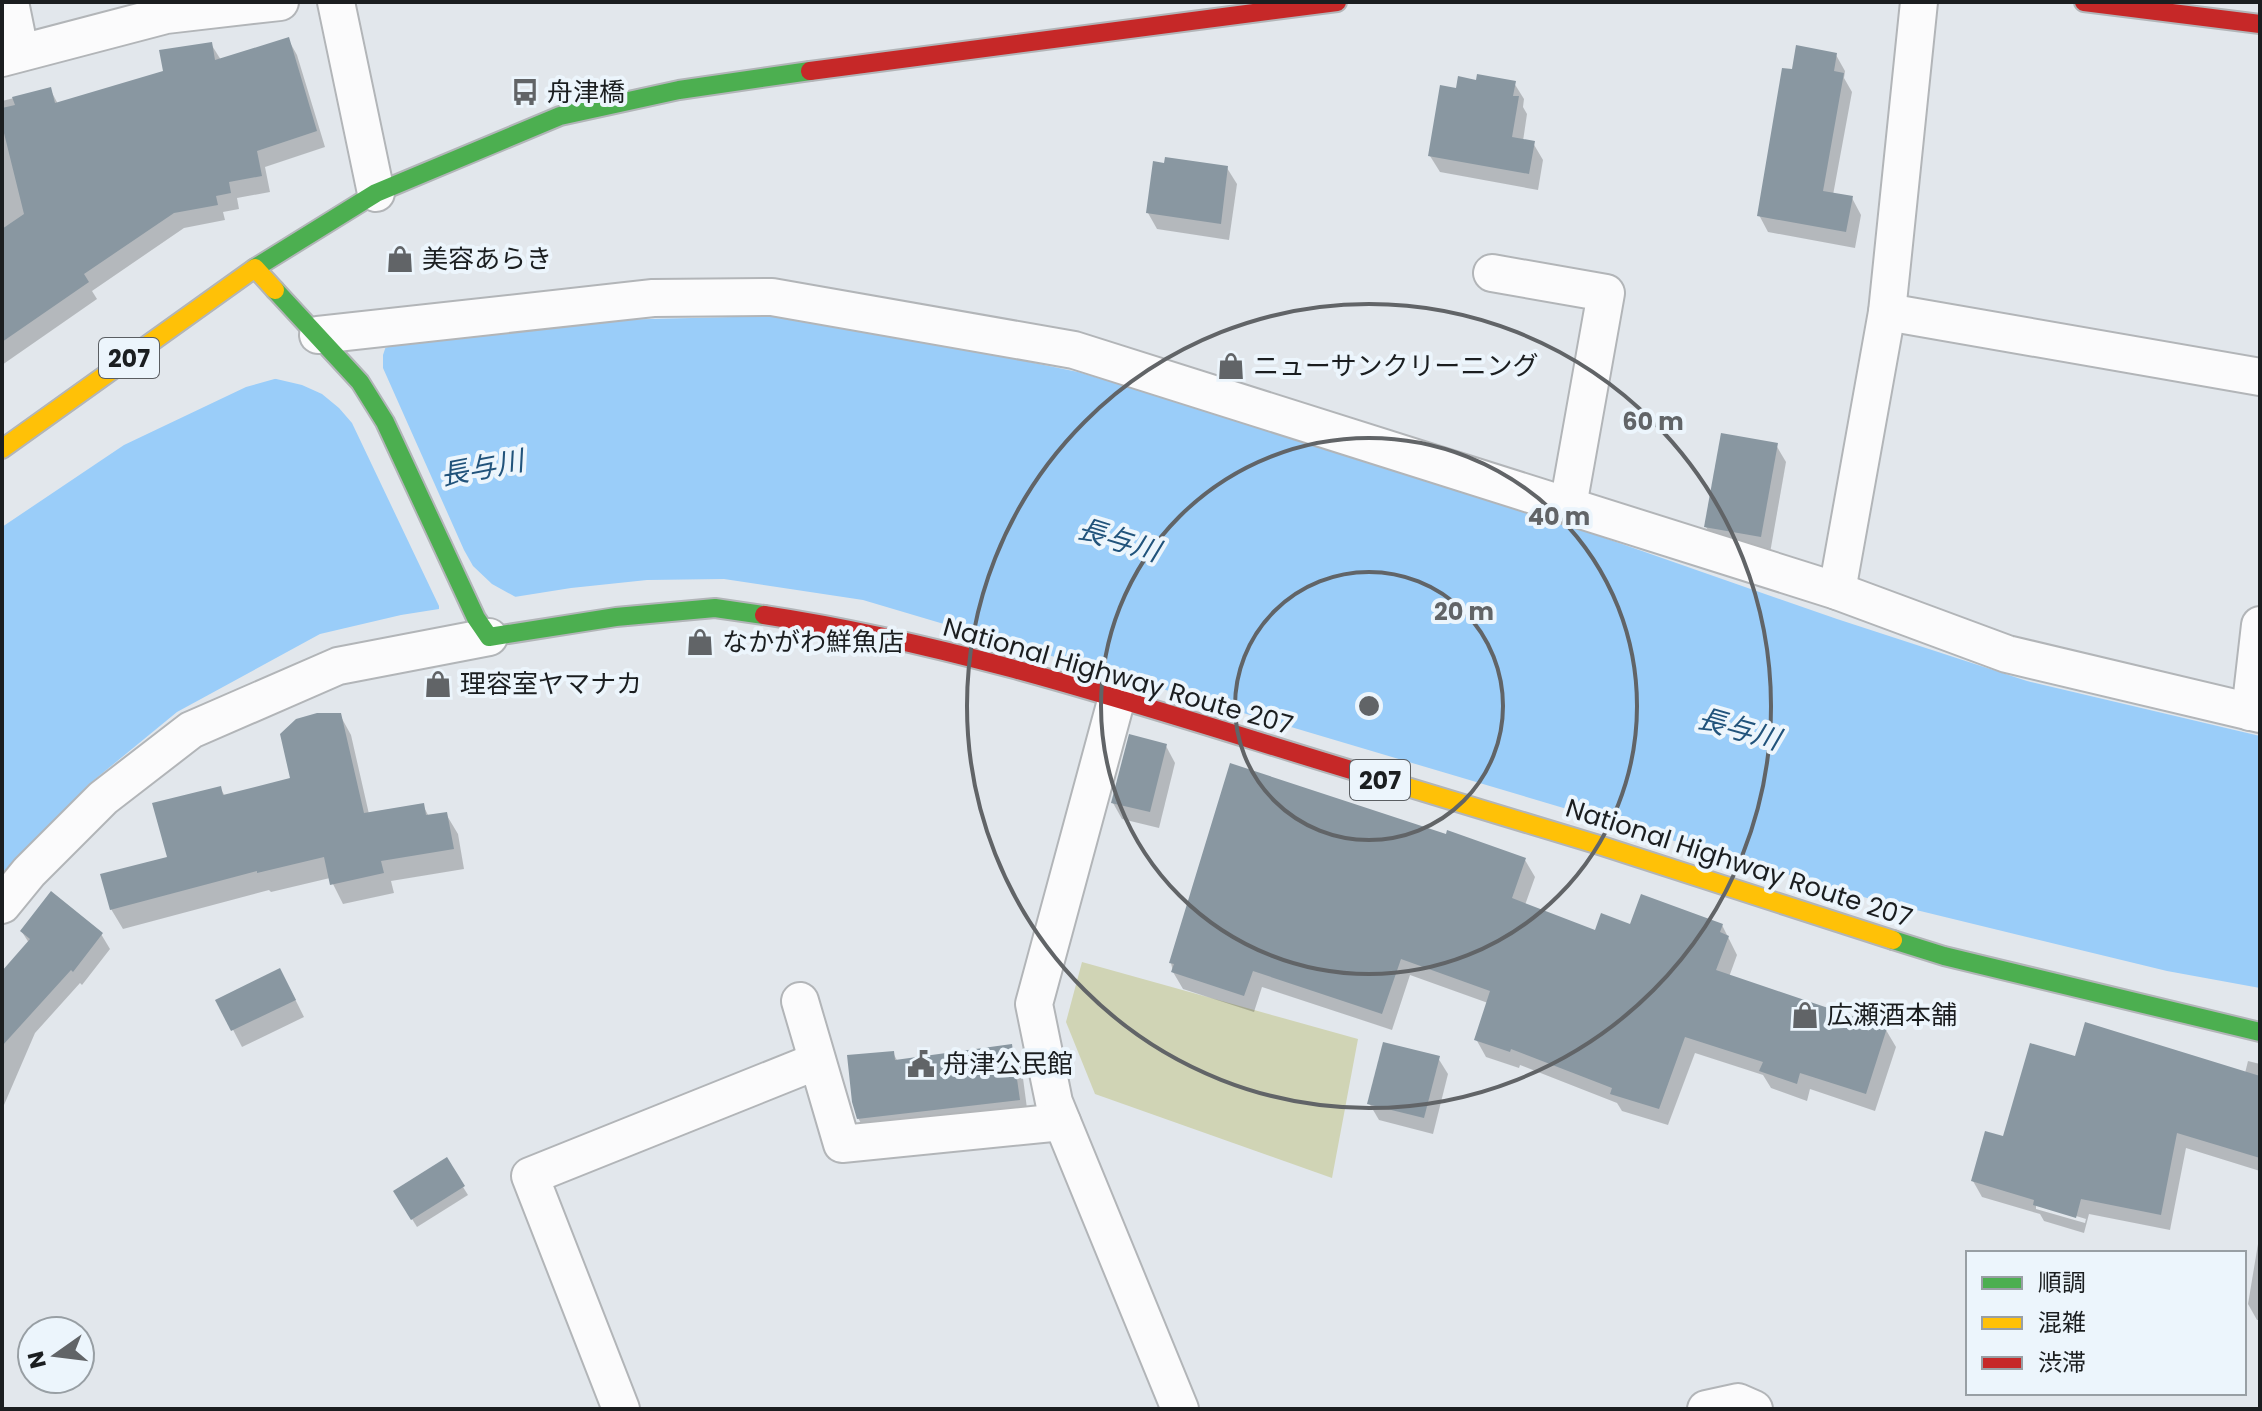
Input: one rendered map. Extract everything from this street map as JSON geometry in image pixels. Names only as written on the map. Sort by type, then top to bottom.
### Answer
[{"type":"main road","points":[[482,628],[385,422],[360,382],[255,268],[376,193],[560,116],[679,90],[927,54],[1337,2]]},
{"type":"main road","points":[[2084,2],[2260,24]]},
{"type":"main road","name":"207","points":[[2,449],[255,268]]},
{"type":"main road","name":"National Highway Route 207","points":[[482,628],[715,608],[844,627],[1005,666],[1599,845],[1944,956],[2260,1032]]},
{"type":"street","points":[[10,2],[11,55],[166,15],[280,2]]},
{"type":"street","points":[[336,2],[376,193]]},
{"type":"street","points":[[1837,591],[1887,312],[1919,2]]},
{"type":"street","points":[[1492,273],[1606,293],[1568,506]]},
{"type":"street","points":[[328,346],[653,298],[772,297],[1074,350],[1837,591],[2007,654],[2255,713],[2260,625]]},
{"type":"street","points":[[1887,312],[2260,377]]},
{"type":"street","points":[[2,905],[29,872],[103,798],[191,730],[338,666],[482,628]]},
{"type":"street","points":[[1116,701],[1034,1004],[1054,1102],[1180,1409]]},
{"type":"street","points":[[800,1001],[842,1144],[1062,1122]]},
{"type":"street","points":[[621,1409],[530,1176],[817,1061]]},
{"type":"street","points":[[1706,1409],[1738,1402],[1754,1409]]},
{"type":"green space","points":[[1082,962],[1358,1039],[1332,1178],[1095,1094],[1066,1022]]},
{"type":"water","name":"長与川","points":[[776,316],[877,331],[1078,372],[1424,475],[1837,619],[2027,681],[2260,736],[2260,988],[2167,971],[1867,898],[863,600],[724,579],[647,580],[571,588],[401,615],[320,634],[177,712],[88,785],[2,881],[2,527],[124,445],[246,387],[399,344],[610,320]]},
{"type":"pier","points":[[387,343],[383,368],[464,550],[473,566],[492,584],[521,600],[439,613],[439,606],[352,423],[322,394],[302,385],[272,378]]},
{"type":"building","points":[[289,37],[317,131],[257,151],[262,176],[229,182],[231,193],[216,196],[218,205],[174,213],[84,274],[89,282],[2,342],[2,229],[24,214],[2,125],[2,108],[15,105],[12,97],[51,87],[55,103],[163,71],[159,50],[212,42],[215,60]]},
{"type":"building","points":[[1796,45],[1837,53],[1834,71],[1844,73],[1823,191],[1853,196],[1846,232],[1757,216],[1782,68],[1792,69]]},
{"type":"building","points":[[1477,74],[1516,81],[1513,96],[1519,96],[1512,137],[1535,141],[1529,174],[1428,156],[1440,85],[1456,88],[1458,76],[1476,80]]},
{"type":"building","points":[[1165,157],[1228,166],[1221,224],[1146,213],[1153,161],[1164,163]]},
{"type":"building","points":[[1721,433],[1778,443],[1761,537],[1704,527]]},
{"type":"building","points":[[317,713],[341,713],[364,813],[424,803],[426,815],[447,812],[454,849],[381,861],[384,873],[330,885],[324,857],[257,871],[110,910],[100,874],[167,857],[152,803],[221,786],[223,795],[290,778],[280,734],[296,719]]},
{"type":"building","points":[[1129,734],[1167,744],[1150,812],[1111,803]]},
{"type":"building","points":[[1230,763],[1446,834],[1447,830],[1526,858],[1512,898],[1595,930],[1601,913],[1630,924],[1641,894],[1723,924],[1720,932],[1729,936],[1716,970],[1887,1028],[1866,1094],[1800,1073],[1797,1084],[1759,1071],[1763,1062],[1685,1037],[1659,1109],[1610,1094],[1612,1088],[1511,1049],[1510,1052],[1474,1040],[1490,991],[1401,959],[1382,1014],[1253,971],[1244,996],[1171,972],[1174,964],[1169,963]]},
{"type":"building","points":[[51,891],[103,933],[73,972],[71,970],[2,1046],[2,971],[30,939],[20,931]]},
{"type":"building","points":[[280,968],[296,1000],[231,1031],[215,1000]]},
{"type":"building","points":[[2085,1022],[2260,1076],[2260,1158],[2177,1133],[2161,1215],[2081,1199],[2076,1218],[2033,1205],[2034,1200],[1971,1181],[1985,1131],[2003,1136],[2030,1043],[2075,1056]]},
{"type":"building","points":[[1383,1042],[1440,1056],[1424,1118],[1367,1104]]},
{"type":"building","points":[[1012,1044],[1020,1100],[857,1119],[847,1055],[894,1051],[895,1060]]},
{"type":"building","points":[[447,1157],[465,1186],[411,1220],[393,1191]]},
{"type":"traffic: fast","points":[[255,268],[376,193],[560,116],[679,90],[810,71]]},
{"type":"traffic: fast","points":[[275,290],[360,382],[385,422],[476,618],[489,637],[616,617],[715,608],[764,615]]},
{"type":"traffic: fast","points":[[1893,940],[1944,956],[2260,1032]]},
{"type":"traffic: slow","points":[[2,449],[255,268],[275,290]]},
{"type":"traffic: slow","points":[[1371,776],[1599,845],[1893,940]]},
{"type":"traffic: jam","points":[[810,71],[1337,2]]},
{"type":"traffic: jam","points":[[2084,2],[2260,24]]},
{"type":"traffic: jam","points":[[764,615],[841,628],[994,664],[1371,776]]},
{"type":"place","name":"舟津橋","points":[[525,92]]},
{"type":"place","name":"美容あらき","points":[[400,259]]},
{"type":"place","name":"ニューサンクリーニング","points":[[1231,366]]},
{"type":"place","name":"なかがわ鮮魚店","points":[[700,642]]},
{"type":"place","name":"理容室ヤマナカ","points":[[438,684]]},
{"type":"place","name":"広瀬酒本舗","points":[[1805,1015]]},
{"type":"place","name":"舟津公民館","points":[[921,1064]]}]
